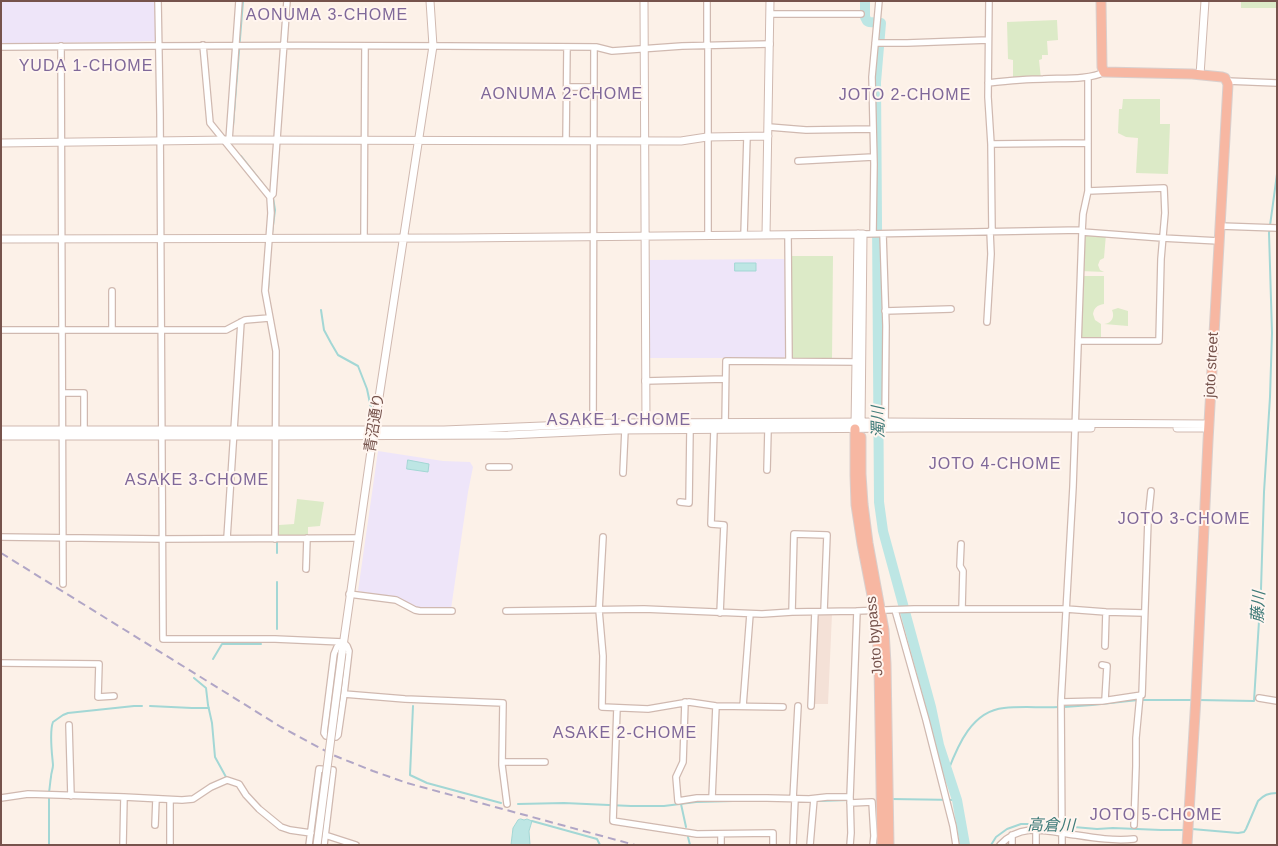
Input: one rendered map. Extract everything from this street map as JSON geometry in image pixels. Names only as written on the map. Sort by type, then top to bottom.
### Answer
[{"type":"highway","points":[[1101,1],[1102,68],[1104,72],[1200,75],[1222,77],[1227,81]]},
{"type":"highway","name":"joto street","points":[[1187,845],[1227,81]]},
{"type":"highway","name":"Joto bypass","points":[[862,425],[861,474],[863,504],[886,664],[885,787],[882,845]]},
{"type":"highway","name":"Joto bypass","points":[[885,787],[889,845]]},
{"type":"street","points":[[158,1],[163,639],[275,639],[343,642],[349,651],[338,735],[336,737],[326,736],[324,733],[334,654],[337,647],[343,642]]},
{"type":"street","points":[[226,140],[238,46],[239,1]]},
{"type":"street","points":[[275,538],[276,351],[265,291],[270,238],[271,196],[288,1]]},
{"type":"street","name":"青沼通り","points":[[317,845],[349,594],[433,46],[430,1]]},
{"type":"street","points":[[644,1],[646,427]]},
{"type":"street","points":[[707,1],[708,236]]},
{"type":"street","points":[[766,235],[770,1]]},
{"type":"street","points":[[873,234],[872,77],[879,1]]},
{"type":"street","points":[[987,322],[991,254],[991,144],[988,83],[989,1]]},
{"type":"street","points":[[1200,75],[1205,1]]},
{"type":"street","points":[[770,14],[862,14]]},
{"type":"street","points":[[875,43],[988,40]]},
{"type":"street","points":[[1,47],[203,45],[594,47],[612,51],[682,46],[770,44]]},
{"type":"street","points":[[203,45],[210,123],[271,196]]},
{"type":"street","points":[[61,46],[63,584]]},
{"type":"street","points":[[364,237],[365,46]]},
{"type":"street","points":[[566,141],[567,47]]},
{"type":"street","points":[[593,428],[594,47]]},
{"type":"street","points":[[988,83],[1099,76],[1104,72]]},
{"type":"street","points":[[1062,845],[1061,703],[1073,487],[1082,231],[1083,214],[1088,191],[1088,77]]},
{"type":"street","points":[[1227,81],[1277,83]]},
{"type":"street","points":[[566,88],[594,87]]},
{"type":"street","points":[[768,127],[806,130],[873,129]]},
{"type":"street","points":[[1,143],[226,140],[681,141],[707,137],[768,136]]},
{"type":"street","points":[[744,235],[747,137]]},
{"type":"street","points":[[991,144],[1088,143]]},
{"type":"street","points":[[798,161],[874,157]]},
{"type":"street","points":[[1078,341],[1159,341],[1162,238],[1165,213],[1164,188],[1088,191]]},
{"type":"street","points":[[1220,226],[1272,228]]},
{"type":"street","points":[[1,239],[708,236],[1082,231],[1219,241]]},
{"type":"street","points":[[860,234],[859,362],[862,425]]},
{"type":"street","points":[[883,234],[886,326],[885,425]]},
{"type":"street","points":[[788,235],[789,362]]},
{"type":"street","points":[[112,291],[112,330]]},
{"type":"street","points":[[885,311],[951,309]]},
{"type":"street","points":[[1,330],[226,330],[245,320],[269,318]]},
{"type":"street","points":[[227,538],[241,322]]},
{"type":"street","points":[[726,426],[726,362],[859,362]]},
{"type":"street","points":[[645,380],[725,380]]},
{"type":"street","points":[[63,393],[84,393],[84,430]]},
{"type":"street","points":[[593,428],[625,430],[646,427],[714,430],[726,426],[768,430],[862,425]]},
{"type":"street","points":[[1,430],[63,433],[508,435],[593,428],[646,427],[862,425],[1209,426]]},
{"type":"street","points":[[1,436],[84,430],[161,433]]},
{"type":"street","points":[[623,473],[625,430]]},
{"type":"street","points":[[680,502],[689,503],[690,430]]},
{"type":"street","points":[[714,430],[711,524],[724,525],[720,613]]},
{"type":"street","points":[[767,470],[768,430]]},
{"type":"street","points":[[489,467],[509,467]]},
{"type":"street","points":[[1061,703],[1142,695],[1148,520],[1151,491]]},
{"type":"street","points":[[792,612],[794,534],[827,535],[824,612]]},
{"type":"street","points":[[1,537],[162,539],[358,538]]},
{"type":"street","points":[[603,537],[599,610],[603,656],[602,707],[648,709],[685,702],[716,706],[783,707]]},
{"type":"street","points":[[306,569],[307,538]]},
{"type":"street","points":[[961,544],[960,566],[963,571],[962,609]]},
{"type":"street","points":[[349,594],[396,600],[420,611],[452,611]]},
{"type":"street","points":[[506,611],[644,610],[750,614],[914,609],[1066,609],[1144,613]]},
{"type":"street","points":[[895,610],[926,720],[947,801],[956,845]]},
{"type":"street","points":[[850,845],[857,611]]},
{"type":"street","points":[[811,706],[815,612]]},
{"type":"street","points":[[1104,646],[1106,612]]},
{"type":"street","points":[[743,706],[750,614]]},
{"type":"street","points":[[1,663],[99,664],[98,697],[114,696]]},
{"type":"street","points":[[1102,665],[1106,666],[1105,700]]},
{"type":"street","points":[[344,694],[405,700],[502,703],[502,762],[508,804]]},
{"type":"street","points":[[1134,825],[1139,695]]},
{"type":"street","points":[[1259,698],[1277,701]]},
{"type":"street","points":[[685,702],[683,762],[676,777],[678,801],[697,798],[814,799],[827,797],[872,802],[873,845]]},
{"type":"street","points":[[712,798],[716,706]]},
{"type":"street","points":[[793,845],[798,706]]},
{"type":"street","points":[[617,708],[613,821],[697,834],[773,833],[773,845]]},
{"type":"street","points":[[69,725],[72,796]]},
{"type":"street","points":[[502,762],[545,762]]},
{"type":"street","points":[[310,845],[319,769],[333,770],[324,845]]},
{"type":"street","points":[[1,798],[28,794],[170,800],[193,799],[228,780],[239,784],[259,809],[281,827],[311,833]]},
{"type":"street","points":[[123,845],[124,797]]},
{"type":"street","points":[[156,799],[156,825]]},
{"type":"street","points":[[810,845],[814,799]]},
{"type":"street","points":[[170,800],[170,845]]},
{"type":"street","points":[[1036,829],[1036,845]]},
{"type":"street","points":[[1000,845],[1012,835],[1036,829],[1062,832],[1099,842],[1134,839]]},
{"type":"street","points":[[721,834],[721,845]]},
{"type":"street","points":[[325,835],[356,845]]},
{"type":"street","points":[[1012,835],[1012,845]]},
{"type":"shaded area","points":[[1,1],[158,1],[159,41],[1,44]]},
{"type":"shaded area","points":[[785,259],[784,358],[649,358],[649,260]]},
{"type":"shaded area","points":[[378,451],[443,461],[470,462],[473,467],[451,609],[416,608],[398,598],[358,591]]},
{"type":"shaded area","points":[[814,614],[832,614],[828,704],[811,704]]},
{"type":"green space","points":[[1241,1],[1277,1],[1277,8],[1241,8]]},
{"type":"green space","points":[[1057,20],[1058,40],[1047,41],[1048,55],[1042,55],[1042,59],[1039,60],[1041,79],[1013,81],[1013,60],[1008,59],[1007,22]]},
{"type":"green space","points":[[1123,99],[1160,99],[1160,124],[1170,124],[1168,174],[1136,173],[1138,138],[1126,137],[1118,133],[1119,109],[1122,109]]},
{"type":"green space","points":[[1082,232],[1106,234],[1104,258],[1100,260],[1098,265],[1100,270],[1104,272],[1081,271]]},
{"type":"green space","points":[[790,256],[833,256],[832,359],[792,359],[790,357]]},
{"type":"green space","points":[[1081,276],[1104,276],[1104,304],[1096,307],[1093,314],[1095,320],[1101,324],[1101,340],[1078,341]]},
{"type":"green space","points":[[1118,308],[1128,311],[1128,326],[1104,324],[1112,319],[1112,310]]},
{"type":"green space","points":[[297,499],[324,502],[320,526],[308,527],[308,536],[279,536],[279,525],[294,524]]},
{"type":"water","points":[[735,263],[756,263],[756,271],[735,271]]},
{"type":"water","points":[[408,460],[429,464],[428,472],[407,469]]},
{"type":"water","points":[[518,820],[532,821],[529,831],[530,845],[511,845],[513,828]]},
{"type":"waterway","points":[[233,126],[243,1]]},
{"type":"waterway","name":"濁川","points":[[865,1],[865,17],[867,21],[881,23],[876,82],[879,502],[883,531],[931,707],[939,745],[957,800],[965,845]]},
{"type":"waterway","points":[[241,156],[271,194]]},
{"type":"waterway","name":"藤川","points":[[1198,700],[1254,701],[1270,397],[1272,333],[1269,233],[1277,174]]},
{"type":"waterway","points":[[272,233],[275,210],[273,198]]},
{"type":"waterway","points":[[268,290],[269,278]]},
{"type":"waterway","points":[[321,310],[324,330],[338,355],[358,366],[367,389],[371,408]]},
{"type":"waterway","points":[[277,540],[277,553]]},
{"type":"waterway","points":[[277,582],[277,629]]},
{"type":"waterway","points":[[213,659],[222,644],[261,644]]},
{"type":"waterway","points":[[194,678],[206,688],[215,757],[226,777]]},
{"type":"waterway","name":"藤川","points":[[1064,707],[1138,700],[1193,700]]},
{"type":"waterway","points":[[49,792],[53,765],[51,737],[53,722],[68,713],[142,706]]},
{"type":"waterway","points":[[150,706],[209,708]]},
{"type":"waterway","points":[[413,706],[410,775],[427,783],[501,803]]},
{"type":"waterway","name":"藤川","points":[[948,771],[962,740],[975,722],[983,715],[1004,708],[1059,707]]},
{"type":"waterway","name":"高倉川","points":[[1192,829],[1244,832],[1258,801],[1266,795],[1277,793]]},
{"type":"waterway","points":[[49,797],[49,845]]},
{"type":"waterway","points":[[891,799],[957,800]]},
{"type":"waterway","points":[[819,801],[849,800]]},
{"type":"waterway","points":[[518,804],[564,803],[664,806],[696,802],[733,801]]},
{"type":"waterway","points":[[753,801],[790,801]]},
{"type":"waterway","points":[[800,802],[811,802]]},
{"type":"waterway","points":[[681,804],[686,827]]},
{"type":"waterway","points":[[532,821],[597,839],[600,845]]},
{"type":"waterway","name":"高倉川","points":[[991,845],[996,837],[1007,829],[1021,824],[1097,829],[1185,830]]},
{"type":"waterway","points":[[688,837],[690,845]]},
{"type":"railway","points":[[1,553],[281,727],[333,755],[407,783],[635,845]]},
{"type":"district","name":"AONUMA 3-CHOME","points":[[327,16]]},
{"type":"district","name":"YUDA 1-CHOME","points":[[86,67]]},
{"type":"district","name":"AONUMA 2-CHOME","points":[[562,95]]},
{"type":"district","name":"JOTO 2-CHOME","points":[[905,96]]},
{"type":"district","name":"ASAKE 1-CHOME","points":[[619,421]]},
{"type":"district","name":"JOTO 4-CHOME","points":[[995,465]]},
{"type":"district","name":"ASAKE 3-CHOME","points":[[197,481]]},
{"type":"district","name":"JOTO 3-CHOME","points":[[1184,520]]},
{"type":"district","name":"ASAKE 2-CHOME","points":[[625,734]]},
{"type":"district","name":"JOTO 5-CHOME","points":[[1156,816]]}]
